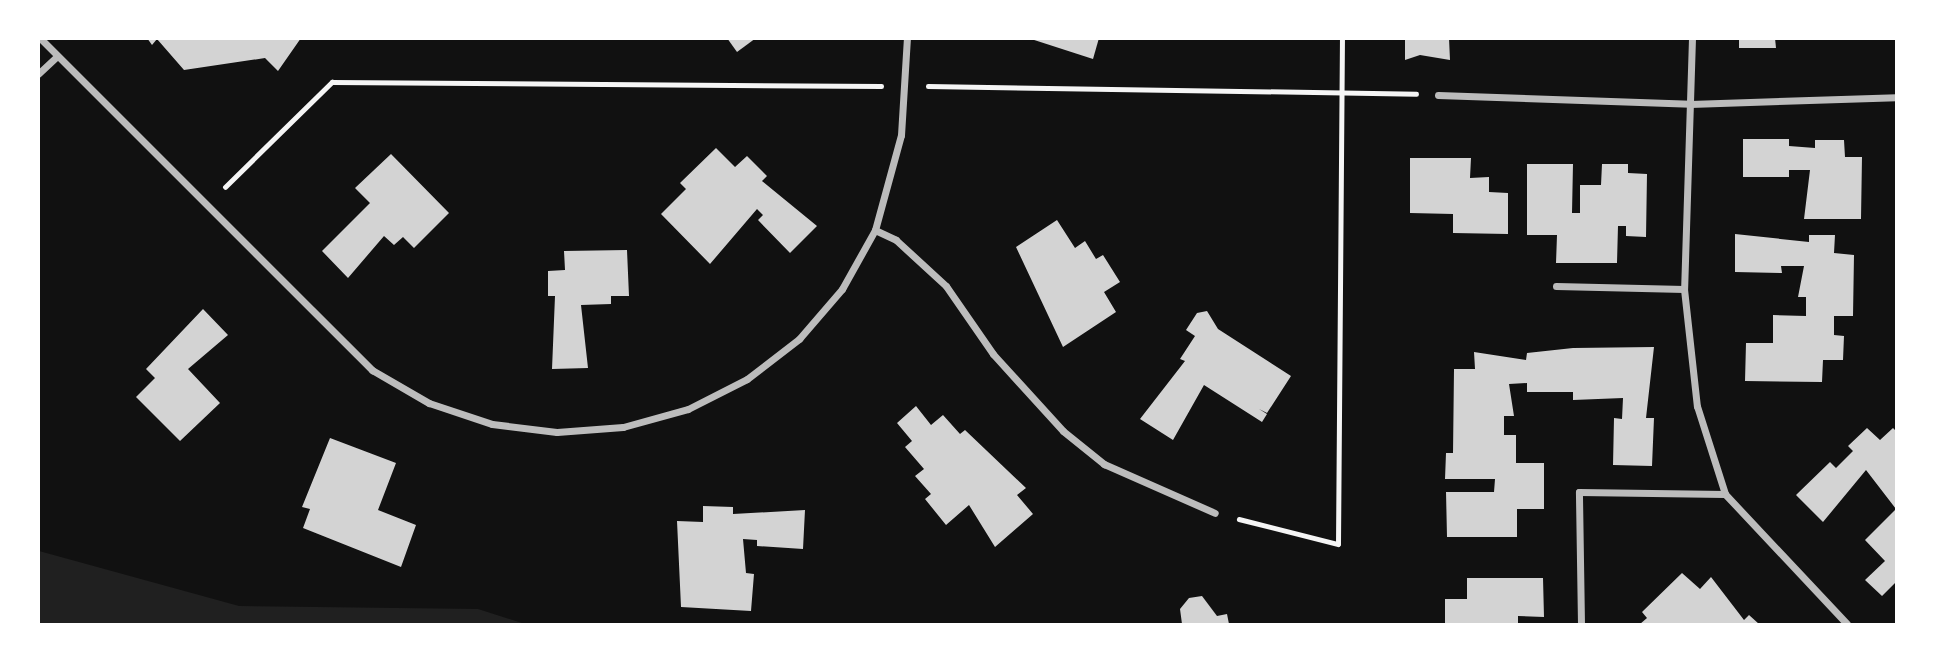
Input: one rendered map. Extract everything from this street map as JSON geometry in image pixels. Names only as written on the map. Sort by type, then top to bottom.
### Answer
[{"type":"street","points":[[40,38],[205,207],[372,370],[454,411],[492,424],[557,432],[623,427],[675,413],[747,379],[808,329],[842,289],[875,230],[898,147],[907,38]]},
{"type":"street","points":[[1692,38],[1684,289],[1697,406],[1725,494],[1847,625]]},
{"type":"street","points":[[38,74],[57,56]]},
{"type":"street","points":[[1438,95],[1690,104],[1896,97]]},
{"type":"street","points":[[875,230],[895,240],[946,286],[993,354],[1063,431],[1104,464],[1215,513]]},
{"type":"street","points":[[1556,286],[1684,289]]},
{"type":"street","points":[[1581,625],[1579,492],[1725,494]]},
{"type":"path","points":[[1215,513],[1338,544],[1339,91],[1342,38]]},
{"type":"path","points":[[205,207],[332,82],[1339,91],[1438,95]]},
{"type":"shaded area","points":[[39,551],[239,606],[478,609],[525,624],[39,624]]},
{"type":"building","points":[[147,38],[301,38],[278,71],[265,58],[184,70],[157,39],[152,45]]},
{"type":"building","points":[[727,38],[756,38],[737,52]]},
{"type":"building","points":[[1028,38],[1099,38],[1093,59]]},
{"type":"building","points":[[1405,38],[1449,38],[1450,60],[1420,55],[1405,60]]},
{"type":"building","points":[[1739,38],[1775,38],[1776,48],[1739,48]]},
{"type":"building","points":[[1743,139],[1789,139],[1789,146],[1815,148],[1815,140],[1844,140],[1845,157],[1862,157],[1861,219],[1804,219],[1810,170],[1789,170],[1789,177],[1743,177]]},
{"type":"building","points":[[716,148],[735,167],[747,156],[767,176],[762,181],[817,226],[790,253],[758,220],[763,215],[757,209],[710,264],[661,214],[686,189],[680,183]]},
{"type":"building","points":[[391,154],[449,213],[414,248],[403,237],[394,245],[384,236],[348,278],[322,251],[370,203],[355,188]]},
{"type":"building","points":[[1410,158],[1471,158],[1470,178],[1489,177],[1489,192],[1508,193],[1508,234],[1453,233],[1453,214],[1410,213]]},
{"type":"building","points":[[1527,164],[1573,164],[1572,213],[1580,213],[1580,185],[1601,185],[1602,164],[1628,164],[1628,173],[1647,174],[1646,237],[1626,236],[1626,226],[1618,226],[1617,263],[1556,263],[1557,235],[1527,235]]},
{"type":"building","points":[[1057,220],[1075,248],[1085,241],[1096,259],[1103,255],[1120,282],[1104,292],[1116,312],[1063,347],[1016,247]]},
{"type":"building","points":[[1735,234],[1809,242],[1809,235],[1835,235],[1834,253],[1854,255],[1853,316],[1834,316],[1834,335],[1844,336],[1843,360],[1823,360],[1822,382],[1745,381],[1746,343],[1773,343],[1773,315],[1806,316],[1806,297],[1798,297],[1804,266],[1781,266],[1782,273],[1735,272]]},
{"type":"building","points":[[627,250],[629,296],[611,296],[611,304],[581,305],[588,368],[552,369],[555,296],[548,296],[548,271],[565,270],[564,251]]},
{"type":"building","points":[[203,309],[228,335],[188,369],[220,403],[180,441],[136,397],[155,378],[146,369]]},
{"type":"building","points":[[1207,311],[1218,329],[1291,376],[1267,413],[1259,409],[1267,414],[1262,422],[1204,385],[1173,440],[1140,419],[1185,361],[1180,359],[1195,336],[1186,330],[1197,313]]},
{"type":"building","points":[[1654,347],[1646,418],[1654,418],[1652,466],[1613,465],[1614,418],[1622,419],[1623,398],[1573,400],[1573,392],[1527,392],[1527,383],[1509,384],[1514,416],[1504,416],[1504,435],[1516,435],[1516,463],[1544,463],[1544,509],[1517,509],[1517,537],[1447,537],[1446,492],[1494,492],[1495,479],[1445,479],[1446,453],[1453,453],[1454,369],[1475,369],[1474,352],[1526,360],[1527,353],[1573,348]]},
{"type":"building","points":[[916,406],[931,425],[943,415],[960,434],[965,430],[1026,488],[1017,495],[1033,514],[995,547],[969,505],[946,525],[925,499],[931,494],[915,476],[924,469],[905,447],[912,441],[897,423]]},
{"type":"building","points":[[1867,428],[1880,440],[1893,428],[1896,431],[1896,509],[1866,470],[1823,522],[1796,495],[1830,462],[1836,468],[1853,451],[1848,446]]},
{"type":"building","points":[[330,438],[396,463],[378,510],[416,525],[401,567],[303,528],[310,509],[302,507]]},
{"type":"building","points":[[703,506],[733,507],[733,514],[805,510],[803,549],[757,546],[757,540],[743,539],[746,573],[754,574],[751,611],[681,607],[677,521],[703,522]]},
{"type":"building","points":[[1896,509],[1896,582],[1882,596],[1865,580],[1885,561],[1865,540]]},
{"type":"building","points":[[1682,573],[1700,589],[1711,577],[1744,620],[1749,615],[1759,624],[1640,624],[1647,618],[1642,612]]},
{"type":"building","points":[[1467,578],[1543,578],[1544,617],[1518,616],[1518,624],[1445,624],[1445,599],[1467,599]]},
{"type":"building","points":[[1202,596],[1217,616],[1227,614],[1229,624],[1182,624],[1180,609],[1189,598]]}]
